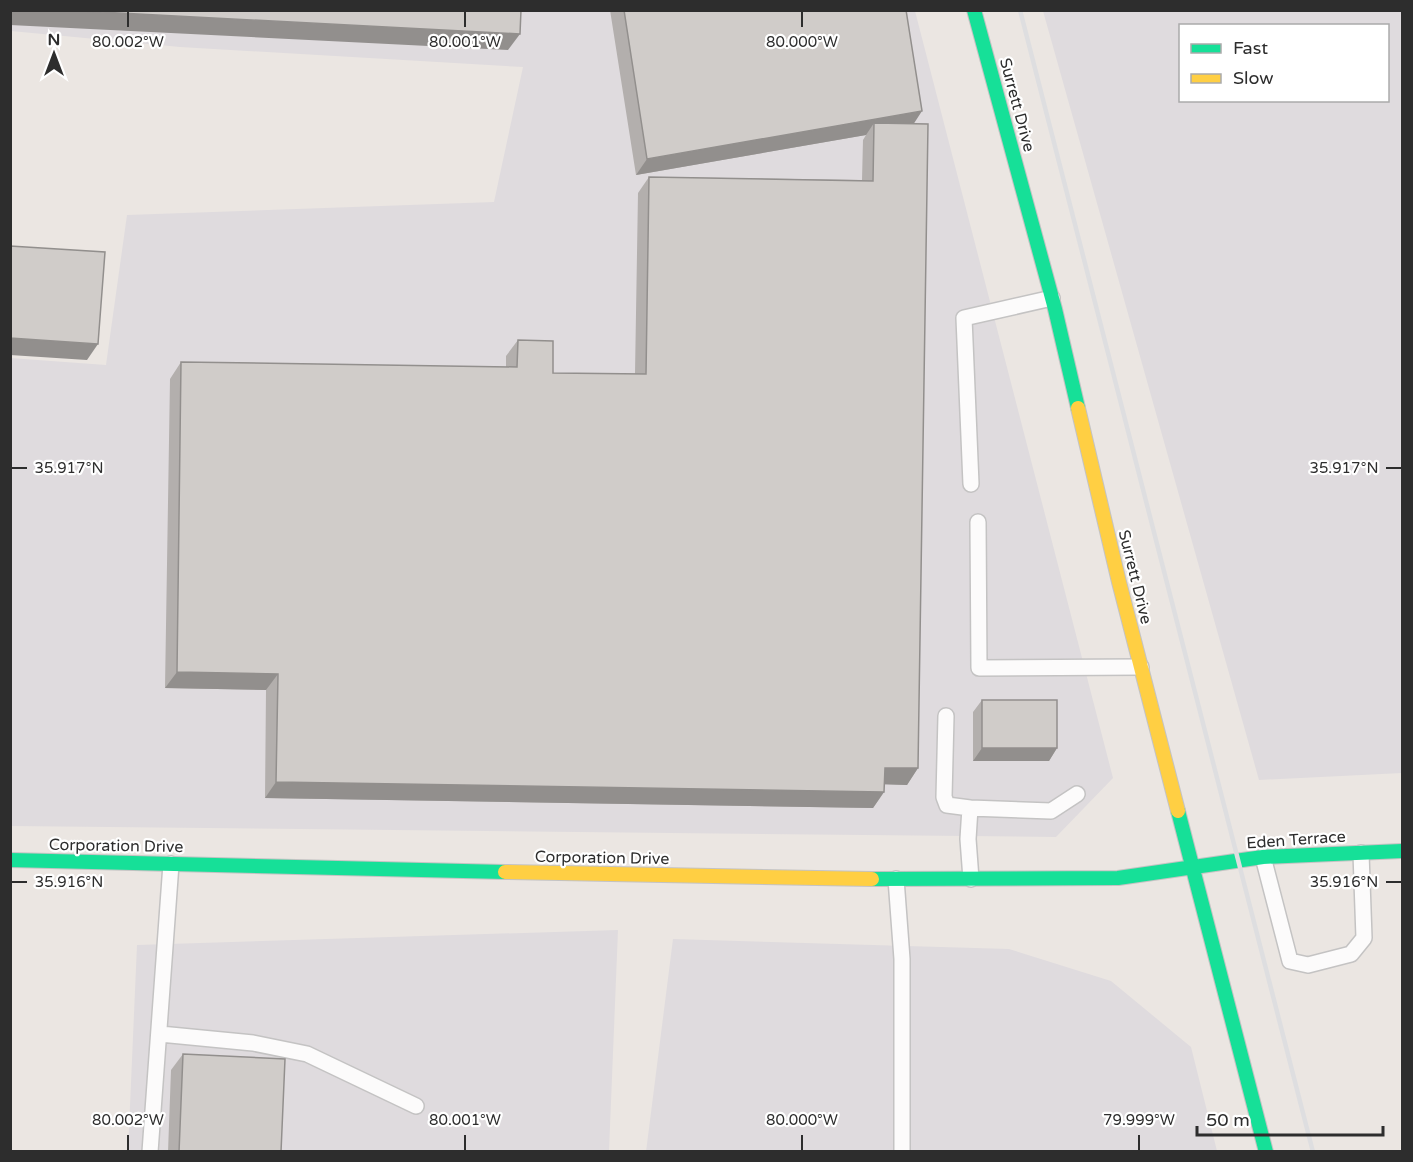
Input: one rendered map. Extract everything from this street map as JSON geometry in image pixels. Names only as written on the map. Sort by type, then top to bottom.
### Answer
[{"type":"street","name":"Surrett Drive","points":[[974,10],[1052,298],[1119,582],[1191,869],[1266,1152]]},
{"type":"street","name":"Eden Terrace","points":[[1191,869],[1263,857],[1402,851]]},
{"type":"street","name":"Corporation Drive","points":[[10,860],[700,877],[896,879],[1118,878],[1191,869]]},
{"type":"lane","points":[[971,484],[964,318],[1052,298]]},
{"type":"lane","points":[[978,522],[979,668],[1141,667]]},
{"type":"lane","points":[[946,716],[944,797],[947,804],[970,808],[1051,811],[1077,794]]},
{"type":"lane","points":[[970,808],[968,839],[971,879]]},
{"type":"lane","points":[[1263,857],[1290,961],[1308,965],[1351,954],[1364,938],[1361,853]]},
{"type":"lane","points":[[150,1152],[171,864]]},
{"type":"lane","points":[[896,879],[902,959],[903,1152]]},
{"type":"lane","points":[[160,1034],[253,1043],[307,1054],[416,1106]]},
{"type":"shaded area","points":[[11,11],[915,11],[1113,778],[1056,837],[11,826],[10,358],[106,365],[127,215],[494,202],[523,67],[180,47],[11,31]]},
{"type":"shaded area","points":[[1043,11],[1402,11],[1402,773],[1259,780]]},
{"type":"shaded area","points":[[618,930],[609,1151],[128,1152],[137,945]]},
{"type":"shaded area","points":[[673,939],[1009,949],[1111,981],[1191,1047],[1217,1151],[646,1152]]},
{"type":"building","points":[[63,10],[521,10],[520,34]]},
{"type":"building","points":[[624,10],[906,10],[922,111],[647,159]]},
{"type":"building","points":[[874,123],[928,124],[918,768],[885,768],[884,792],[276,782],[278,674],[177,672],[181,362],[517,367],[518,340],[553,341],[553,373],[646,374],[649,177],[873,181]]},
{"type":"building","points":[[10,246],[105,252],[98,344],[10,338]]},
{"type":"building","points":[[982,700],[1057,700],[1057,748],[982,748]]},
{"type":"building","points":[[183,1054],[285,1059],[281,1152],[179,1152]]},
{"type":"railway","points":[[1020,10],[1313,1152]]},
{"type":"traffic: fast","points":[[974,10],[1055,309],[1078,408]]},
{"type":"traffic: fast","points":[[1178,811],[1266,1152]]},
{"type":"traffic: fast","points":[[872,879],[1118,878],[1263,857],[1402,851]]},
{"type":"traffic: fast","points":[[10,860],[505,872]]},
{"type":"traffic: slow","points":[[1078,408],[1119,582],[1178,811]]},
{"type":"traffic: slow","points":[[505,872],[872,879]]}]
